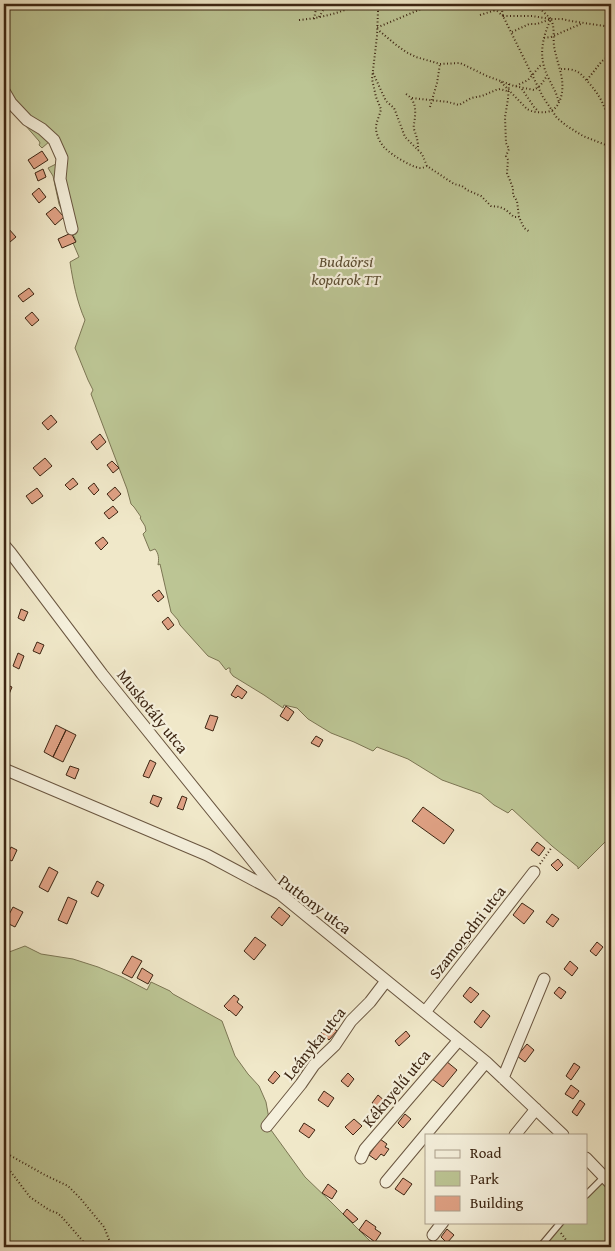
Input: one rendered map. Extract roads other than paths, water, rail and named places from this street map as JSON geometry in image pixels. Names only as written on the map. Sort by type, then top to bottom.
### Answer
[{"type":"street","points":[[4,91],[27,120],[42,129],[54,140],[62,158],[60,179],[72,228]]},
{"type":"street","name":"Muskotály utca","points":[[4,545],[102,674],[280,894]]},
{"type":"street","name":"Puttony utca","points":[[4,769],[207,855],[280,894],[486,1062],[562,1134]]},
{"type":"street","name":"Szamorodni utca","points":[[425,1012],[534,872]]},
{"type":"street","points":[[503,1078],[544,979]]},
{"type":"street","name":"Leányka utca","points":[[267,1126],[314,1065],[335,1045],[351,1021],[370,1002],[386,981]]},
{"type":"street","name":"Kéknyelű utca","points":[[361,1158],[365,1149],[458,1040]]},
{"type":"street","points":[[426,1134],[486,1062]]},
{"type":"street","points":[[516,1134],[536,1109]]},
{"type":"street","points":[[386,1182],[425,1135]]},
{"type":"street","points":[[588,1160],[608,1180]]},
{"type":"street","points":[[433,1235],[442,1224]]},
{"type":"lane","points":[[588,1193],[608,1180]]},
{"type":"lane","points":[[540,1247],[558,1225]]},
{"type":"park label","name":"Budaörsi kopárok TT","points":[[346,270]]}]
